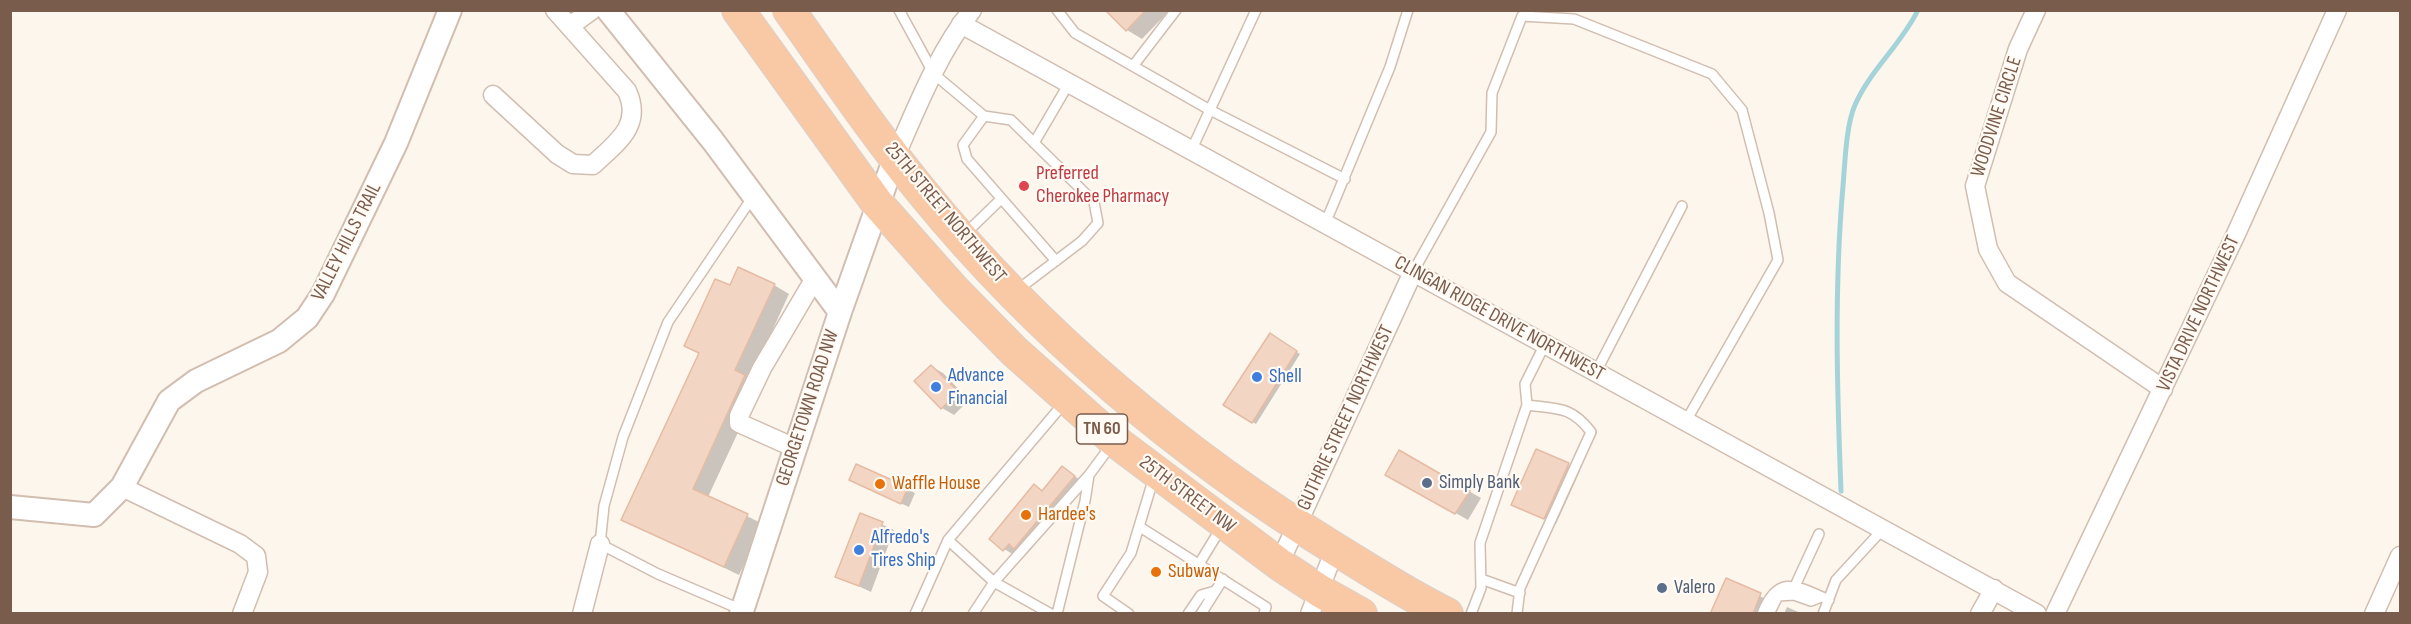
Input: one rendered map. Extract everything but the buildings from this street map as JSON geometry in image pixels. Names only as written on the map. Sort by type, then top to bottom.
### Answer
[{"type":"highway","name":"TN 60","points":[[738,10],[877,203]]},
{"type":"highway","name":"25TH STREET NORTHWEST","points":[[789,10],[895,157],[961,237],[1014,293],[1122,395]]},
{"type":"highway","name":"25TH STREET NW","points":[[877,203],[955,291],[1014,351],[1114,441],[1279,564],[1315,602],[1361,614]]},
{"type":"highway","name":"25TH STREET NW","points":[[1122,395],[1297,525],[1414,598],[1447,614]]},
{"type":"street","name":"VALLEY HILLS TRAIL","points":[[10,507],[94,515],[122,487],[169,401],[196,381],[279,341],[307,318],[322,294],[396,144],[450,10]]},
{"type":"street","points":[[493,95],[557,154],[573,164],[593,165],[628,131],[633,105],[627,91],[555,10]]},
{"type":"street","points":[[570,26],[592,10]]},
{"type":"street","points":[[608,10],[754,196],[840,312]]},
{"type":"street","name":"WOODVINE CIRCLE","points":[[2036,10],[2018,49],[1975,186],[1989,249],[2007,283],[2163,389]]},
{"type":"street","name":"VISTA DRIVE NORTHWEST","points":[[2055,614],[2163,389],[2337,10]]},
{"type":"street","points":[[895,157],[934,74],[966,17]]},
{"type":"street","name":"CLINGAN RIDGE DRIVE NORTHWEST","points":[[966,17],[1068,85],[2037,614]]},
{"type":"street","name":"GEORGETOWN ROAD NW","points":[[741,611],[840,312],[895,157]]},
{"type":"street","name":"GUTHRIE STREET NORTHWEST","points":[[1279,564],[1413,272]]},
{"type":"street","points":[[795,448],[739,423],[739,416],[762,368],[815,278]]},
{"type":"street","points":[[122,487],[240,544],[256,556],[258,572],[242,614]]},
{"type":"street","points":[[582,614],[600,544]]},
{"type":"street","points":[[1315,602],[1335,549]]},
{"type":"street","points":[[2374,614],[2400,556]]},
{"type":"street","points":[[1980,614],[1994,589]]},
{"type":"lane","points":[[1057,10],[1075,33],[1210,110],[1345,179]]},
{"type":"lane","points":[[1133,66],[1176,10]]},
{"type":"lane","points":[[1191,151],[1256,10]]},
{"type":"lane","points":[[1325,224],[1390,67],[1408,10]]},
{"type":"lane","points":[[903,12],[934,74],[984,116],[1011,120],[1094,202],[1098,223],[1082,241],[1014,293]]},
{"type":"lane","points":[[1413,272],[1491,132],[1492,93],[1522,16],[1574,19],[1712,74],[1742,111],[1769,213],[1778,260],[1686,422]]},
{"type":"lane","points":[[1034,143],[1068,85]]},
{"type":"lane","points":[[984,116],[963,146],[967,159],[1000,200],[1056,261]]},
{"type":"lane","points":[[741,611],[658,574],[600,544],[604,506],[623,437],[668,322],[754,196]]},
{"type":"lane","points":[[961,237],[1000,200]]},
{"type":"lane","points":[[1596,372],[1682,206]]},
{"type":"lane","points":[[1472,614],[1481,588],[1480,543],[1527,405],[1525,384],[1545,344]]},
{"type":"lane","points":[[915,614],[948,540],[1068,399]]},
{"type":"lane","points":[[1517,614],[1520,588],[1591,432],[1578,416],[1563,410],[1527,405]]},
{"type":"lane","points":[[972,614],[994,582],[1089,475],[1114,441]]},
{"type":"lane","points":[[1129,614],[1103,596],[1131,553],[1155,472]]},
{"type":"lane","points":[[1057,614],[1085,501],[1089,475]]},
{"type":"lane","points":[[1198,564],[1224,523]]},
{"type":"lane","points":[[1140,528],[1266,607],[1264,614]]},
{"type":"lane","points":[[1823,614],[1825,598],[1836,580],[1883,529]]},
{"type":"lane","points":[[1796,586],[1819,534]]},
{"type":"lane","points":[[948,540],[994,582],[1051,614]]},
{"type":"lane","points":[[1201,614],[1223,579]]},
{"type":"lane","points":[[1481,579],[1520,593]]},
{"type":"lane","points":[[1762,614],[1775,591],[1784,585],[1796,586],[1825,598]]},
{"type":"lane","points":[[1188,614],[1201,595],[1215,591]]},
{"type":"lane","points":[[1769,614],[1778,596],[1794,595],[1811,601],[1825,598]]},
{"type":"waterway","points":[[1841,491],[1837,300],[1840,224],[1848,133],[1852,113],[1861,92],[1903,35],[1918,10]]},
{"type":"place","name":"Preferred Cherokee Pharmacy","points":[[1024,186]]},
{"type":"place","name":"Shell","points":[[1257,377]]},
{"type":"place","name":"Advance Financial","points":[[936,387]]},
{"type":"place","name":"Simply Bank","points":[[1427,483]]},
{"type":"place","name":"Waffle House","points":[[880,484]]},
{"type":"place","name":"Hardee's","points":[[1026,515]]},
{"type":"place","name":"Alfredo's Tires Ship","points":[[859,550]]},
{"type":"place","name":"Subway","points":[[1156,572]]},
{"type":"place","name":"Valero","points":[[1662,588]]}]
